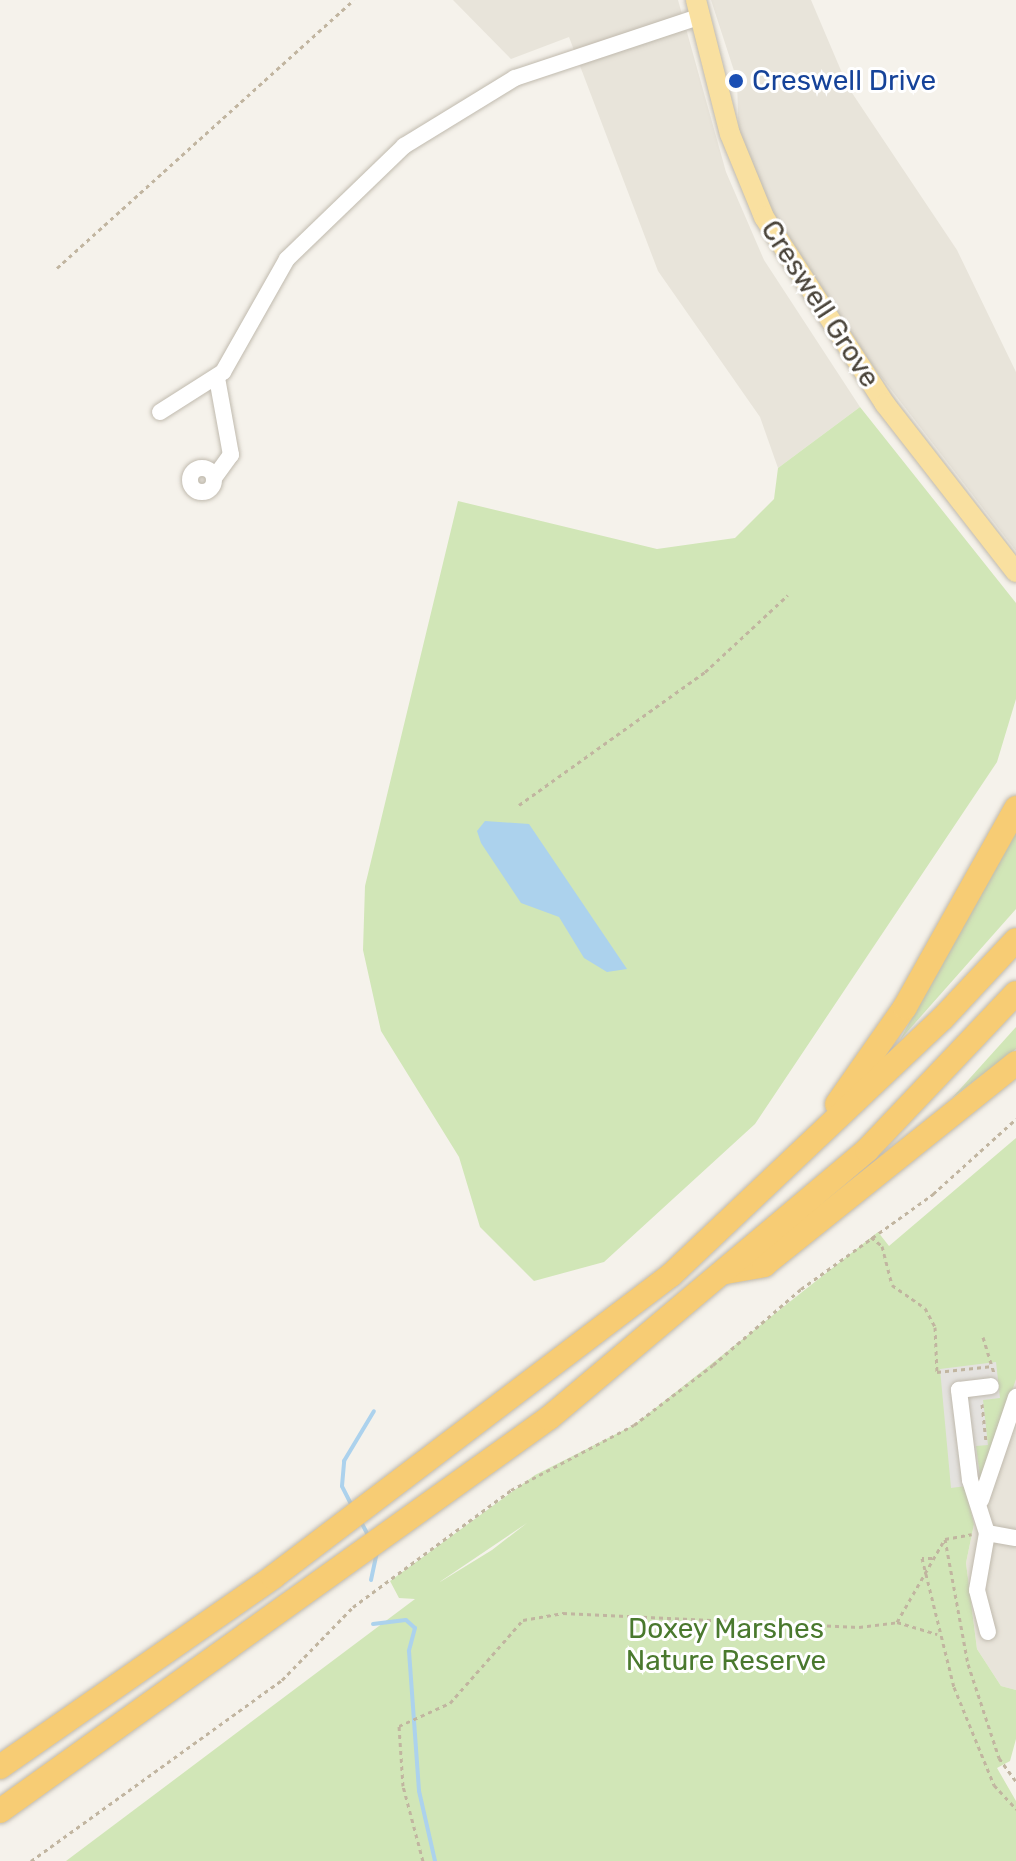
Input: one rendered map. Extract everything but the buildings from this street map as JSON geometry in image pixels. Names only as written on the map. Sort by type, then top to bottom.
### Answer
[{"type":"highway","points":[[812,1144],[905,1007],[1016,808]]},
{"type":"highway","points":[[0,1767],[273,1577],[521,1392],[671,1275],[812,1144],[1016,940]]},
{"type":"highway","points":[[0,1811],[287,1601],[549,1418],[726,1272],[764,1265],[867,1165],[1016,993]]},
{"type":"highway","points":[[867,1165],[1016,1063]]},
{"type":"main road","name":"Creswell Grove","points":[[698,8],[730,134],[764,217],[885,404],[1016,572]]},
{"type":"street","points":[[160,412],[217,378],[287,259],[404,146],[515,78],[698,8]]},
{"type":"street","points":[[214,478],[231,455],[217,378]]},
{"type":"street","points":[[988,1632],[977,1590],[987,1533],[981,1500],[970,1480],[959,1390],[989,1390]]},
{"type":"street","points":[[981,1500],[1016,1397]]},
{"type":"street","points":[[987,1533],[1016,1538]]},
{"type":"path","points":[[57,268],[354,0]]},
{"type":"path","points":[[519,805],[705,672],[788,595]]},
{"type":"path","points":[[31,1861],[282,1680],[353,1607],[511,1490],[634,1425],[871,1237],[933,1194],[1016,1119]]},
{"type":"path","points":[[871,1237],[882,1246],[892,1285],[925,1308],[935,1327],[937,1372],[993,1366]]},
{"type":"path","points":[[975,1444],[986,1443],[993,1366],[983,1337]]},
{"type":"path","points":[[897,1622],[925,1579],[932,1558],[945,1539],[987,1533]]},
{"type":"path","points":[[945,1539],[968,1664],[999,1758],[1016,1781]]},
{"type":"path","points":[[932,1558],[922,1558],[937,1634],[984,1764],[1016,1809]]},
{"type":"path","points":[[423,1861],[403,1786],[403,1725],[450,1703],[523,1620],[563,1613],[859,1627],[897,1622],[937,1634]]},
{"type":"shaded area","points":[[453,0],[678,0],[726,172],[764,260],[860,407],[778,468],[760,417],[658,271],[569,37],[511,59]]},
{"type":"shaded area","points":[[711,0],[811,0],[848,87],[957,250],[1016,372],[1016,551],[852,339],[763,201],[739,145],[737,80]]},
{"type":"shaded area","points":[[996,1362],[1000,1398],[983,1400],[988,1445],[976,1446],[981,1484],[951,1488],[940,1369]]},
{"type":"shaded area","points":[[1013,1377],[1016,1379],[1016,1690],[1001,1686],[977,1649],[966,1563],[974,1524],[965,1486]]},
{"type":"green space","points":[[860,407],[1016,603],[1016,699],[997,762],[755,1124],[604,1262],[534,1281],[480,1227],[459,1157],[381,1031],[363,950],[365,886],[458,501],[657,549],[735,538],[774,499],[778,468]]},
{"type":"green space","points":[[1016,824],[1016,909],[900,1040]]},
{"type":"green space","points":[[1016,1027],[1016,1049],[952,1098]]},
{"type":"green space","name":"Doxey Marshes Nature Reserve","points":[[1016,1138],[1016,1379],[981,1484],[965,1487],[974,1524],[966,1563],[977,1649],[1001,1686],[1016,1690],[1016,1739],[1010,1761],[997,1768],[1016,1801],[1016,1861],[66,1861],[415,1599],[399,1598],[390,1581],[535,1475],[634,1425],[878,1232],[889,1246]],"holes":[[[527,1523],[492,1550],[440,1582]]]},
{"type":"water","points":[[485,821],[529,824],[627,969],[607,972],[584,958],[559,917],[521,903],[481,843],[477,831]]},
{"type":"waterway","points":[[352,1506],[342,1486],[344,1461],[374,1411]]},
{"type":"waterway","points":[[360,1520],[369,1537]]},
{"type":"waterway","points":[[371,1580],[377,1552]]},
{"type":"waterway","points":[[373,1624],[406,1620],[415,1628],[409,1651],[419,1791],[435,1861]]},
{"type":"place","name":"Creswell Drive","points":[[736,81]]}]
